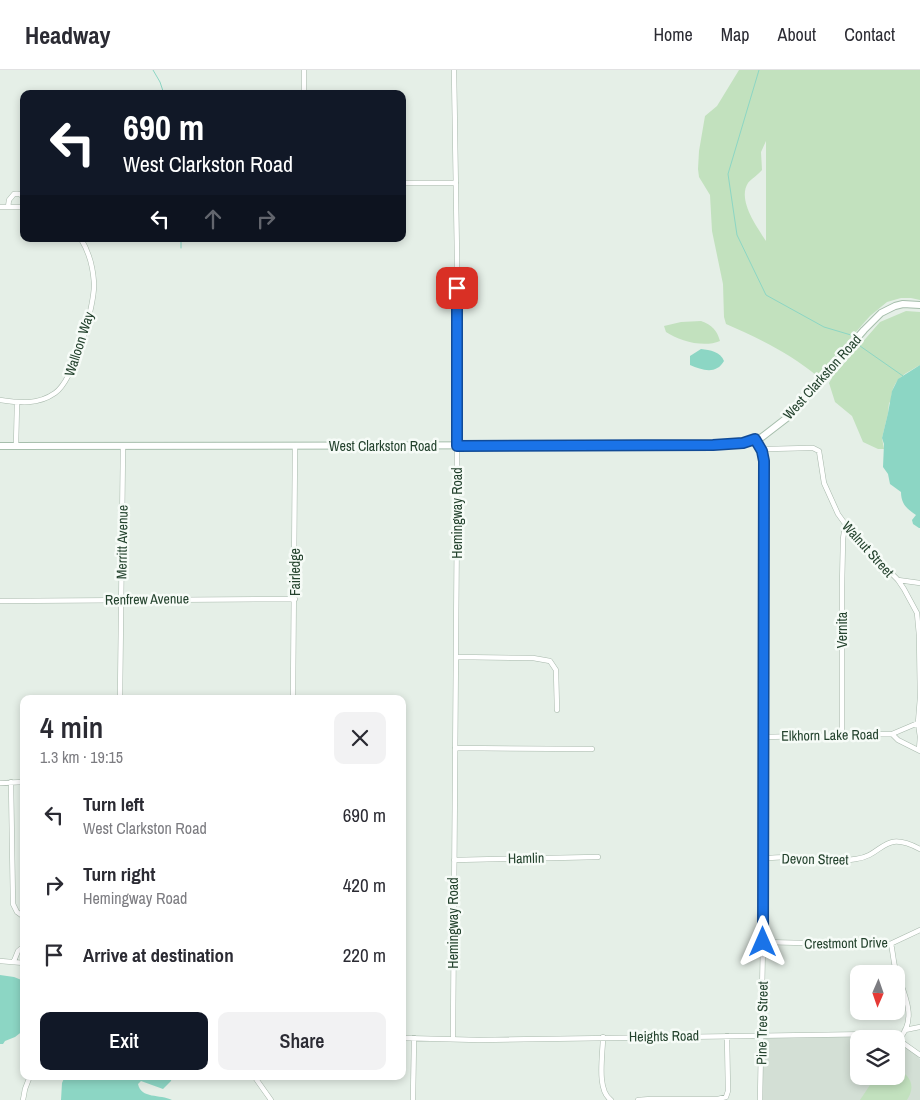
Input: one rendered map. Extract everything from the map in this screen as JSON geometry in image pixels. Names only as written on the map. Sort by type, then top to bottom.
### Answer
[{"type":"main road","name":"West Clarkston Road","points":[[0,446],[713,445],[743,443],[762,437],[788,417],[881,313],[903,304],[920,305]]},
{"type":"street","points":[[304,70],[304,90]]},
{"type":"street","name":"Hemingway Road","points":[[453,1039],[457,446],[454,70]]},
{"type":"street","points":[[406,183],[456,183]]},
{"type":"street","points":[[8,207],[10,198],[14,194],[20,194]]},
{"type":"street","points":[[0,207],[20,206]]},
{"type":"street","name":"Walloon Way","points":[[0,400],[17,403],[36,402],[54,394],[65,383],[76,359],[94,297],[91,264],[82,242]]},
{"type":"street","points":[[16,446],[17,403]]},
{"type":"street","name":"Pine Tree Street","points":[[755,439],[762,451],[764,461],[763,942],[760,1100]]},
{"type":"street","name":"Merritt Avenue","points":[[120,695],[123,446]]},
{"type":"street","name":"Fairledge","points":[[293,695],[295,446]]},
{"type":"street","name":"Walnut Street","points":[[762,451],[768,449],[813,448],[819,452],[824,483],[838,514],[845,525],[898,580],[914,607],[919,625],[920,698],[918,723],[920,751]]},
{"type":"street","name":"Vernita","points":[[842,735],[842,578],[845,525]]},
{"type":"street","name":"Walnut Street","points":[[898,580],[920,583]]},
{"type":"street","name":"Renfrew Avenue","points":[[0,601],[295,598]]},
{"type":"street","points":[[914,607],[920,609]]},
{"type":"street","points":[[456,657],[533,658],[550,661],[556,670],[557,710]]},
{"type":"street","points":[[892,734],[918,723]]},
{"type":"street","name":"Elkhorn Lake Road","points":[[764,737],[892,734],[898,740],[920,751]]},
{"type":"street","points":[[455,748],[592,749]]},
{"type":"street","points":[[0,782],[20,782]]},
{"type":"street","points":[[11,782],[13,904],[20,914]]},
{"type":"street","name":"Devon Street","points":[[763,858],[858,859],[894,841],[909,844],[920,849]]},
{"type":"street","name":"Hamlin","points":[[454,860],[598,856]]},
{"type":"street","name":"Crestmont Drive","points":[[763,942],[888,945],[920,930]]},
{"type":"street","points":[[891,944],[896,968],[908,1005],[909,1013],[905,1030],[920,1028]]},
{"type":"street","points":[[14,962],[20,949]]},
{"type":"street","points":[[0,961],[20,963]]},
{"type":"street","name":"Heights Road","points":[[406,1038],[850,1034]]},
{"type":"street","points":[[638,1100],[726,1097],[728,1091],[727,1036]]},
{"type":"street","points":[[603,1037],[602,1085],[605,1094],[611,1100]]},
{"type":"street","points":[[412,1100],[414,1038]]},
{"type":"street","name":"Heights Road","points":[[905,1045],[920,1055]]},
{"type":"street","points":[[23,1100],[28,1080]]},
{"type":"street","points":[[257,1080],[271,1100]]},
{"type":"shaded area","points":[[739,70],[920,70],[920,300],[901,298],[887,302],[870,316],[817,376],[785,353],[726,324],[723,284],[712,231],[710,195],[699,177],[698,169],[705,116],[717,106]],"holes":[[[766,141],[766,241],[746,205],[745,197],[748,183],[762,170],[761,152]]]},
{"type":"shaded area","points":[[906,311],[920,312],[920,365],[900,378],[896,383],[889,403],[882,438],[884,449],[878,449],[863,442],[852,416],[835,402],[829,383],[880,322]]},
{"type":"shaded area","points":[[701,321],[714,328],[720,341],[699,344],[685,341],[666,332],[664,326],[681,322]]},
{"type":"shaded area","points":[[701,349],[718,354],[724,361],[713,370],[704,370],[690,365],[690,356]]},
{"type":"shaded area","points":[[920,365],[919,528],[913,524],[912,520],[916,515],[905,506],[901,492],[890,484],[888,474],[883,467],[884,444],[882,438],[892,391],[898,379]]},
{"type":"shaded area","points":[[0,975],[20,979],[20,1033],[0,1044]]},
{"type":"shaded area","points":[[763,1037],[850,1037],[850,1085],[905,1085],[905,1045],[920,1059],[920,1100],[763,1100]]},
{"type":"shaded area","points":[[905,1074],[910,1081],[911,1090],[907,1100],[860,1100],[870,1085],[905,1085]]},
{"type":"shaded area","points":[[63,1080],[171,1080],[163,1089],[141,1081],[138,1084],[140,1089],[147,1094],[172,1100],[61,1100]]},
{"type":"waterway","points":[[153,70],[163,90]]},
{"type":"waterway","points":[[759,70],[728,174],[737,235],[766,295],[824,327],[853,337]]},
{"type":"waterway","points":[[181,242],[181,248]]},
{"type":"waterway","points":[[857,342],[903,376]]},
{"type":"route","points":[[457,288],[457,446],[713,445],[743,443],[755,439],[759,444],[764,461],[763,942]]}]
